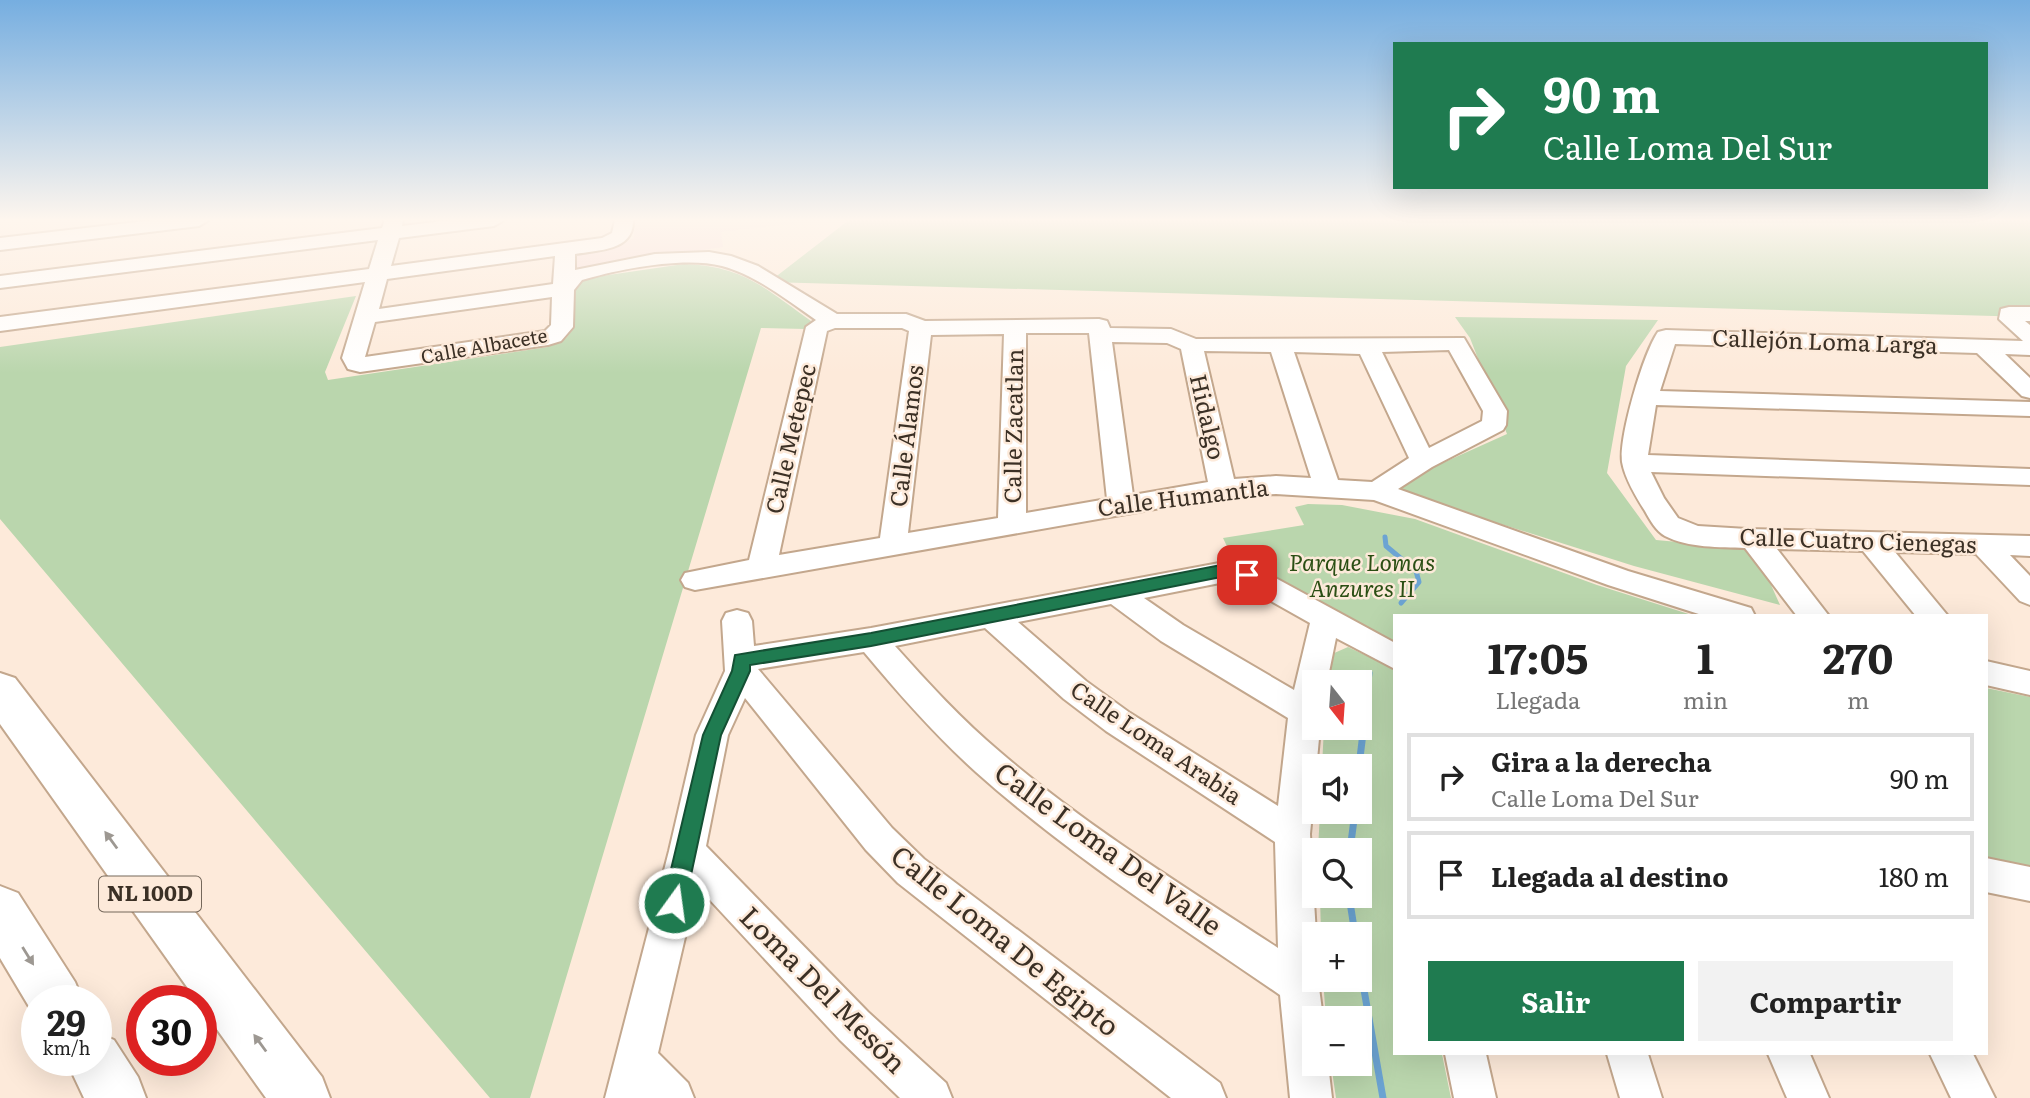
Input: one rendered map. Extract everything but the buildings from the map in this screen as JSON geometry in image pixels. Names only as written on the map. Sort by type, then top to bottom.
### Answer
[{"type":"highway","name":"NL 100D","points":[[0,690],[301,1098]]},
{"type":"highway","points":[[0,910],[47,985]]},
{"type":"highway","points":[[103,1076],[117,1098]]},
{"type":"street","points":[[0,282],[75,271]]},
{"type":"street","points":[[0,324],[398,271]]},
{"type":"street","name":"Calle Albacete","points":[[366,317],[353,358],[356,364],[366,365],[547,338],[562,327],[564,271]]},
{"type":"street","points":[[378,274],[366,317],[563,289],[575,276],[594,271]]},
{"type":"street","points":[[748,271],[832,321],[906,321],[921,328],[1099,326],[1121,505]]},
{"type":"street","points":[[2030,314],[2009,314],[2010,319],[2030,336]]},
{"type":"street","name":"Calle Metepec","points":[[762,568],[817,327],[832,321]]},
{"type":"street","name":"Calle Álamos","points":[[893,545],[921,328]]},
{"type":"street","name":"Calle Zacatlan","points":[[1012,523],[1015,328]]},
{"type":"street","points":[[1100,335],[1171,336],[1194,346],[1456,343],[1495,411],[1494,425],[1423,461],[1377,491]]},
{"type":"street","name":"Callejón Loma Larga","points":[[1647,398],[1666,337],[2030,348]]},
{"type":"street","name":"Hidalgo","points":[[1194,346],[1192,350],[1223,488]]},
{"type":"street","points":[[1281,346],[1327,487]]},
{"type":"street","points":[[1363,346],[1370,350],[1423,461]]},
{"type":"street","points":[[1984,347],[2030,391]]},
{"type":"street","points":[[2030,409],[1647,398],[1635,445],[1635,463],[2030,477]]},
{"type":"street","name":"Calle Cuatro Cienegas","points":[[1635,463],[1661,518],[1675,530],[1687,533],[1753,539],[2030,546]]},
{"type":"street","name":"Calle Humantla","points":[[695,580],[1223,488],[1276,485],[1377,491],[1618,578],[1734,614]]},
{"type":"street","points":[[1753,539],[1812,614]]},
{"type":"street","points":[[1871,542],[1931,614]]},
{"type":"street","points":[[1983,545],[2030,594]]},
{"type":"street","points":[[741,666],[1230,571],[1247,575],[1325,621],[1393,656]]},
{"type":"street","points":[[1116,593],[1172,633],[1302,710]]},
{"type":"street","name":"Calle Loma Arabia","points":[[992,617],[1075,690],[1118,722],[1292,834]]},
{"type":"street","points":[[673,1098],[630,1079],[687,851],[712,735],[741,666],[737,621]]},
{"type":"street","points":[[1314,670],[1325,621]]},
{"type":"street","name":"Calle Loma Del Valle","points":[[871,639],[939,717],[1004,776],[1072,829],[1299,985]]},
{"type":"street","name":"Calle Loma De Egipto","points":[[741,666],[879,839],[911,871],[1205,1098]]},
{"type":"street","points":[[1988,673],[2030,683]]},
{"type":"street","points":[[1302,740],[1292,834],[1299,985],[1311,1098]]},
{"type":"street","name":"Loma Del Mesón","points":[[687,851],[854,1026],[931,1098]]},
{"type":"street","points":[[1988,875],[2030,884]]},
{"type":"street","points":[[1466,1055],[1475,1098]]},
{"type":"street","points":[[1628,1055],[1641,1098]]},
{"type":"street","points":[[1789,1055],[1808,1098]]},
{"type":"street","points":[[1952,1055],[1973,1098]]},
{"type":"green space","points":[[634,271],[729,271],[766,289],[811,321],[805,329],[761,328],[530,1098],[490,1098],[0,519],[0,347],[356,296],[325,372],[328,380],[548,347],[566,338],[575,327],[573,285],[588,278]]},
{"type":"green space","points":[[783,271],[2030,271],[2030,317],[769,282]]},
{"type":"green space","points":[[1455,317],[1658,320],[1626,366],[1607,473],[1656,540],[1755,549],[1780,605],[1634,566],[1387,488],[1507,434],[1470,338]]},
{"type":"green space","name":"Parque Lomas Anzures II","points":[[1308,504],[1342,505],[1415,519],[1597,585],[1689,614],[1393,614],[1393,642],[1234,561],[1223,538],[1304,525],[1295,507]]},
{"type":"green space","points":[[1348,647],[1393,668],[1393,1055],[1442,1055],[1451,1098],[1336,1098],[1333,1076],[1372,1076],[1372,1006],[1325,1006],[1324,992],[1372,992],[1372,922],[1321,922],[1320,908],[1372,908],[1372,838],[1319,838],[1319,824],[1372,824],[1372,754],[1323,754],[1323,740],[1372,740],[1372,670],[1329,670],[1332,654]]},
{"type":"green space","points":[[1988,688],[2030,697],[2030,875],[1988,866]]},
{"type":"waterway","points":[[1385,537],[1386,546],[1416,571],[1419,582],[1401,603]]},
{"type":"waterway","points":[[1360,754],[1362,740]]},
{"type":"waterway","points":[[1352,838],[1353,824]]},
{"type":"waterway","points":[[1351,908],[1353,922]]},
{"type":"waterway","points":[[1364,992],[1383,1098]]},
{"type":"route","points":[[674,903],[712,735],[741,671],[741,660],[992,617],[1221,571],[1247,575]]}]
